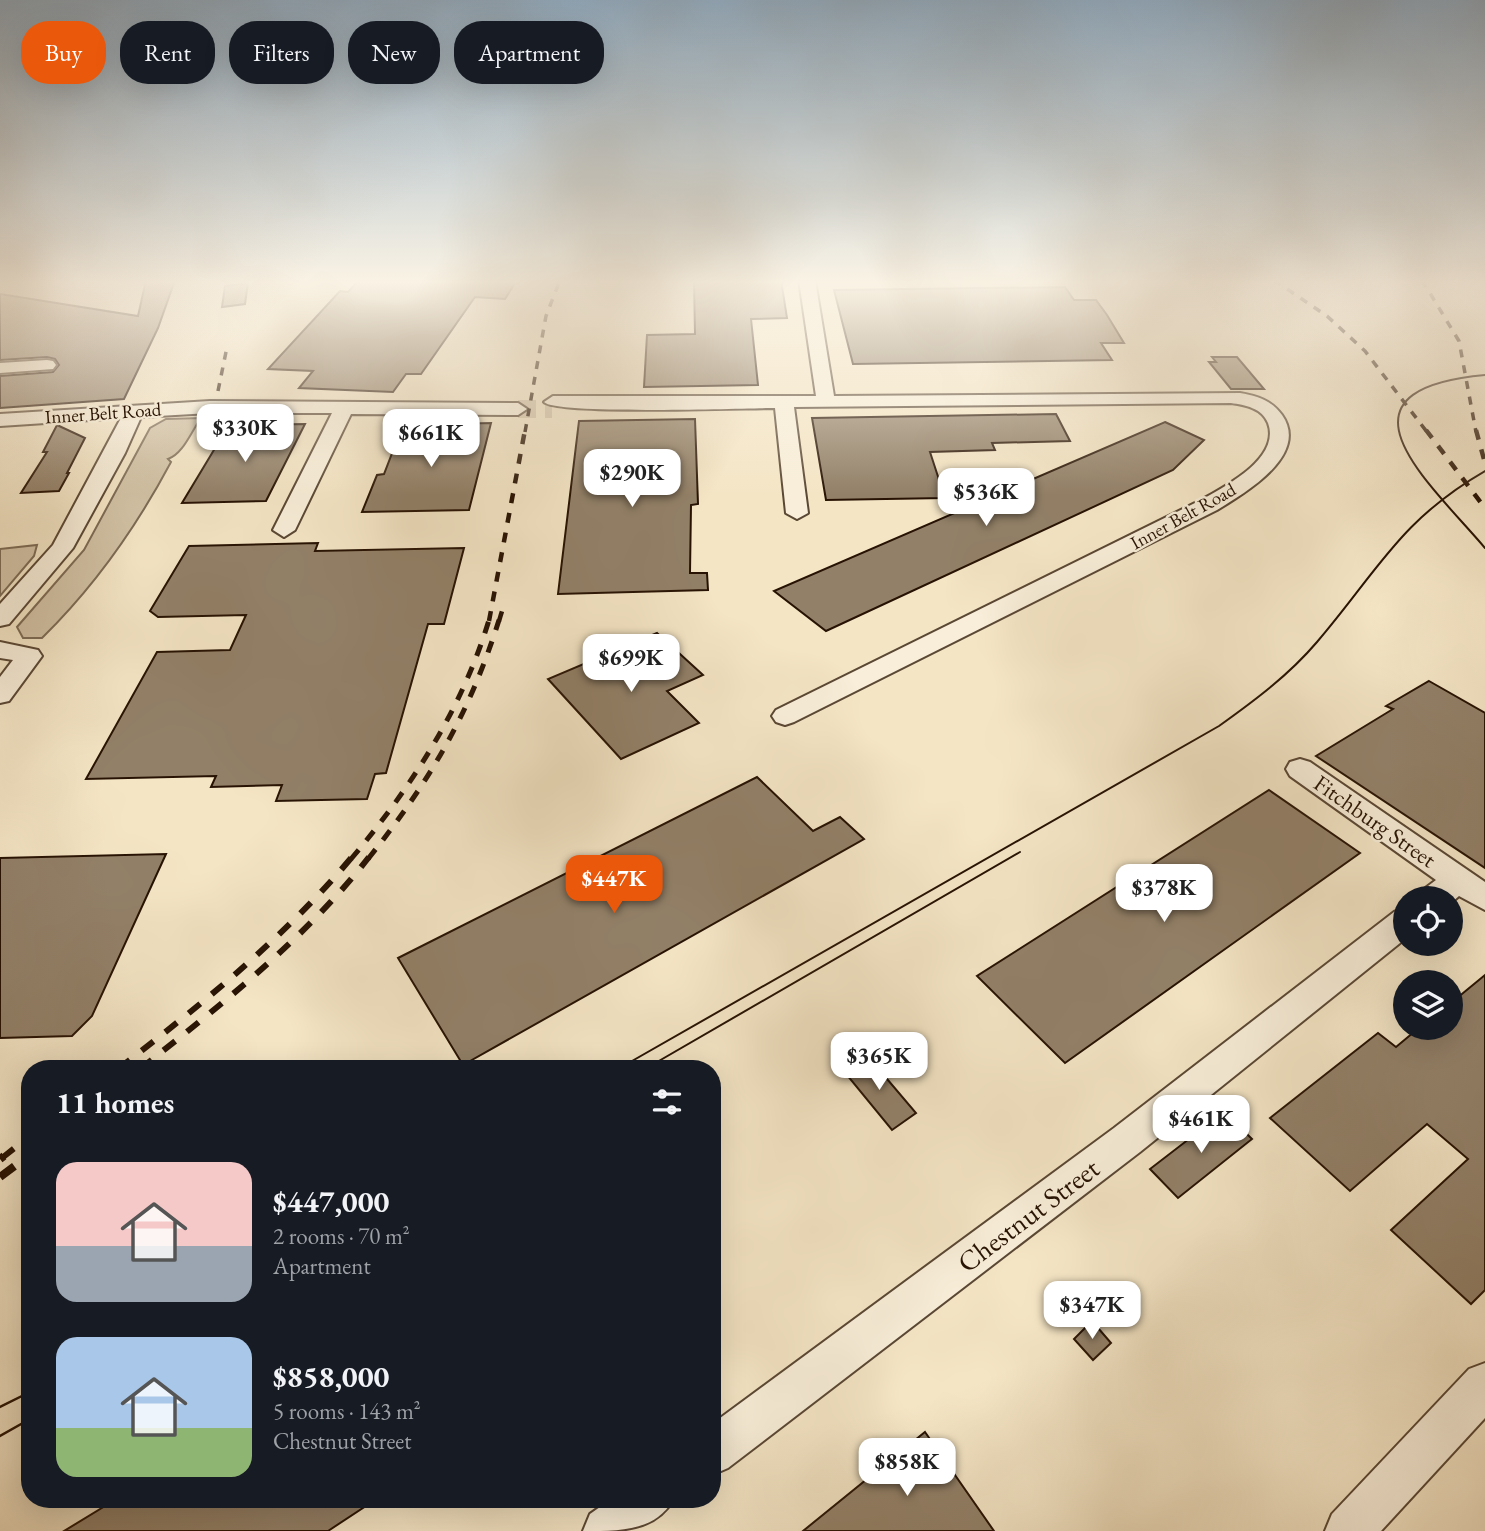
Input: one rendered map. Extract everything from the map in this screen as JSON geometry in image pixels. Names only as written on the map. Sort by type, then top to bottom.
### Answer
[{"type":"street","points":[[818,351],[826,401]]},
{"type":"street","points":[[0,368],[47,365]]},
{"type":"street","name":"Inner Belt Road","points":[[552,406],[784,401],[1242,398],[1270,411],[1282,433],[1271,457],[1255,473],[1209,505],[785,716]]},
{"type":"street","points":[[784,401],[797,513]]},
{"type":"street","name":"Inner Belt Road","points":[[0,421],[134,411],[518,406]]},
{"type":"street","points":[[284,530],[345,407]]},
{"type":"street","points":[[0,619],[62,548],[115,453],[134,411]]},
{"type":"street","points":[[0,650],[29,656],[0,695]]},
{"type":"street","name":"Fitchburg Street","points":[[1300,769],[1443,886]]},
{"type":"street","name":"Fitchburg Street","points":[[1463,893],[1485,898]]},
{"type":"street","name":"Chestnut Street","points":[[721,1445],[1127,1140],[1393,930]]},
{"type":"street","points":[[1349,1531],[1485,1385]]},
{"type":"shaded area","points":[[201,418],[182,448],[168,459],[171,462],[144,509],[97,577],[42,638],[23,638],[17,627],[84,550],[150,428],[166,419]]},
{"type":"shaded area","points":[[37,545],[34,556],[0,596],[0,549]]},
{"type":"building","points":[[0,351],[147,351],[124,399],[0,408],[0,376],[53,372],[59,365],[55,359],[47,357],[0,360]]},
{"type":"building","points":[[284,351],[437,351],[421,374],[406,374],[393,392],[299,388],[313,371],[268,369]]},
{"type":"building","points":[[646,351],[754,351],[758,385],[644,387]]},
{"type":"building","points":[[850,351],[1106,351],[1112,360],[853,364]]},
{"type":"building","points":[[1212,357],[1237,357],[1264,389],[1231,389],[1209,362],[1216,362]]},
{"type":"building","points":[[1056,414],[1070,441],[992,443],[995,450],[930,452],[945,498],[826,500],[812,418]]},
{"type":"building","points":[[695,419],[698,504],[691,505],[690,573],[707,573],[708,590],[558,594],[579,421]]},
{"type":"building","points":[[1165,422],[1204,440],[1173,470],[826,631],[774,591]]},
{"type":"building","points":[[491,423],[469,510],[362,512],[377,475],[384,474],[403,425]]},
{"type":"building","points":[[305,424],[266,501],[182,503],[229,425]]},
{"type":"building","points":[[57,425],[85,438],[69,473],[59,491],[21,493],[47,452],[43,452]]},
{"type":"building","points":[[318,543],[315,551],[464,548],[444,624],[428,624],[386,773],[375,774],[367,799],[276,801],[282,785],[211,787],[216,776],[86,779],[157,652],[230,650],[246,615],[158,617],[150,611],[189,546]]},
{"type":"building","points":[[657,633],[703,675],[667,691],[699,723],[621,759],[548,679]]},
{"type":"building","points":[[1429,681],[1485,713],[1485,868],[1316,756],[1393,709],[1386,706]]},
{"type":"building","points":[[757,777],[813,831],[840,817],[864,839],[472,1060],[460,1060],[398,958]]},
{"type":"building","points":[[1269,790],[1360,853],[1065,1063],[977,976]]},
{"type":"building","points":[[166,854],[92,1016],[72,1036],[0,1038],[0,858]]},
{"type":"building","points":[[1485,975],[1485,1290],[1471,1304],[1391,1230],[1468,1159],[1427,1124],[1350,1191],[1270,1118],[1378,1033],[1396,1047],[1404,1040],[1463,1040],[1463,993]]},
{"type":"building","points":[[865,1053],[916,1113],[892,1130],[842,1069]]},
{"type":"building","points":[[1224,1112],[1252,1139],[1178,1198],[1150,1169]]},
{"type":"building","points":[[1092,1321],[1111,1343],[1093,1360],[1074,1339]]},
{"type":"building","points":[[925,1432],[994,1531],[803,1531]]},
{"type":"building","points":[[102,1508],[363,1508],[328,1531],[64,1531]]},
{"type":"tunnel","points":[[518,409],[552,409]]},
{"type":"tram line","points":[[1443,500],[1417,468],[1402,442],[1398,419],[1408,399],[1436,384],[1485,375]]},
{"type":"tram line","points":[[1443,500],[1485,471]]},
{"type":"tram line","points":[[634,1060],[1219,726],[1295,666],[1410,528],[1443,500]]},
{"type":"tram line","points":[[1443,500],[1485,548]]},
{"type":"tram line","points":[[661,1060],[1020,852]]},
{"type":"tram line","points":[[0,1407],[21,1396]]},
{"type":"tram line","points":[[0,1436],[21,1424]]},
{"type":"railway","points":[[218,391],[226,351]]},
{"type":"railway","points":[[525,432],[540,351]]},
{"type":"railway","points":[[1365,351],[1427,432]]},
{"type":"railway","points":[[1461,351],[1476,432]]},
{"type":"railway","points":[[489,621],[525,430]]},
{"type":"railway","points":[[1426,430],[1485,508]]},
{"type":"railway","points":[[1476,430],[1485,463]]},
{"type":"railway","points":[[499,621],[503,608]]},
{"type":"railway","points":[[351,859],[394,804],[432,746],[464,685],[489,620]]},
{"type":"railway","points":[[368,859],[410,802],[446,746],[475,686],[499,620]]},
{"type":"railway","points":[[129,1060],[211,995],[270,943],[352,857]]},
{"type":"railway","points":[[151,1060],[290,943],[318,916],[369,857]]},
{"type":"railway","points":[[2,1158],[21,1143]]},
{"type":"railway","points":[[0,1159],[4,1156]]},
{"type":"railway","points":[[0,1177],[21,1161]]}]
